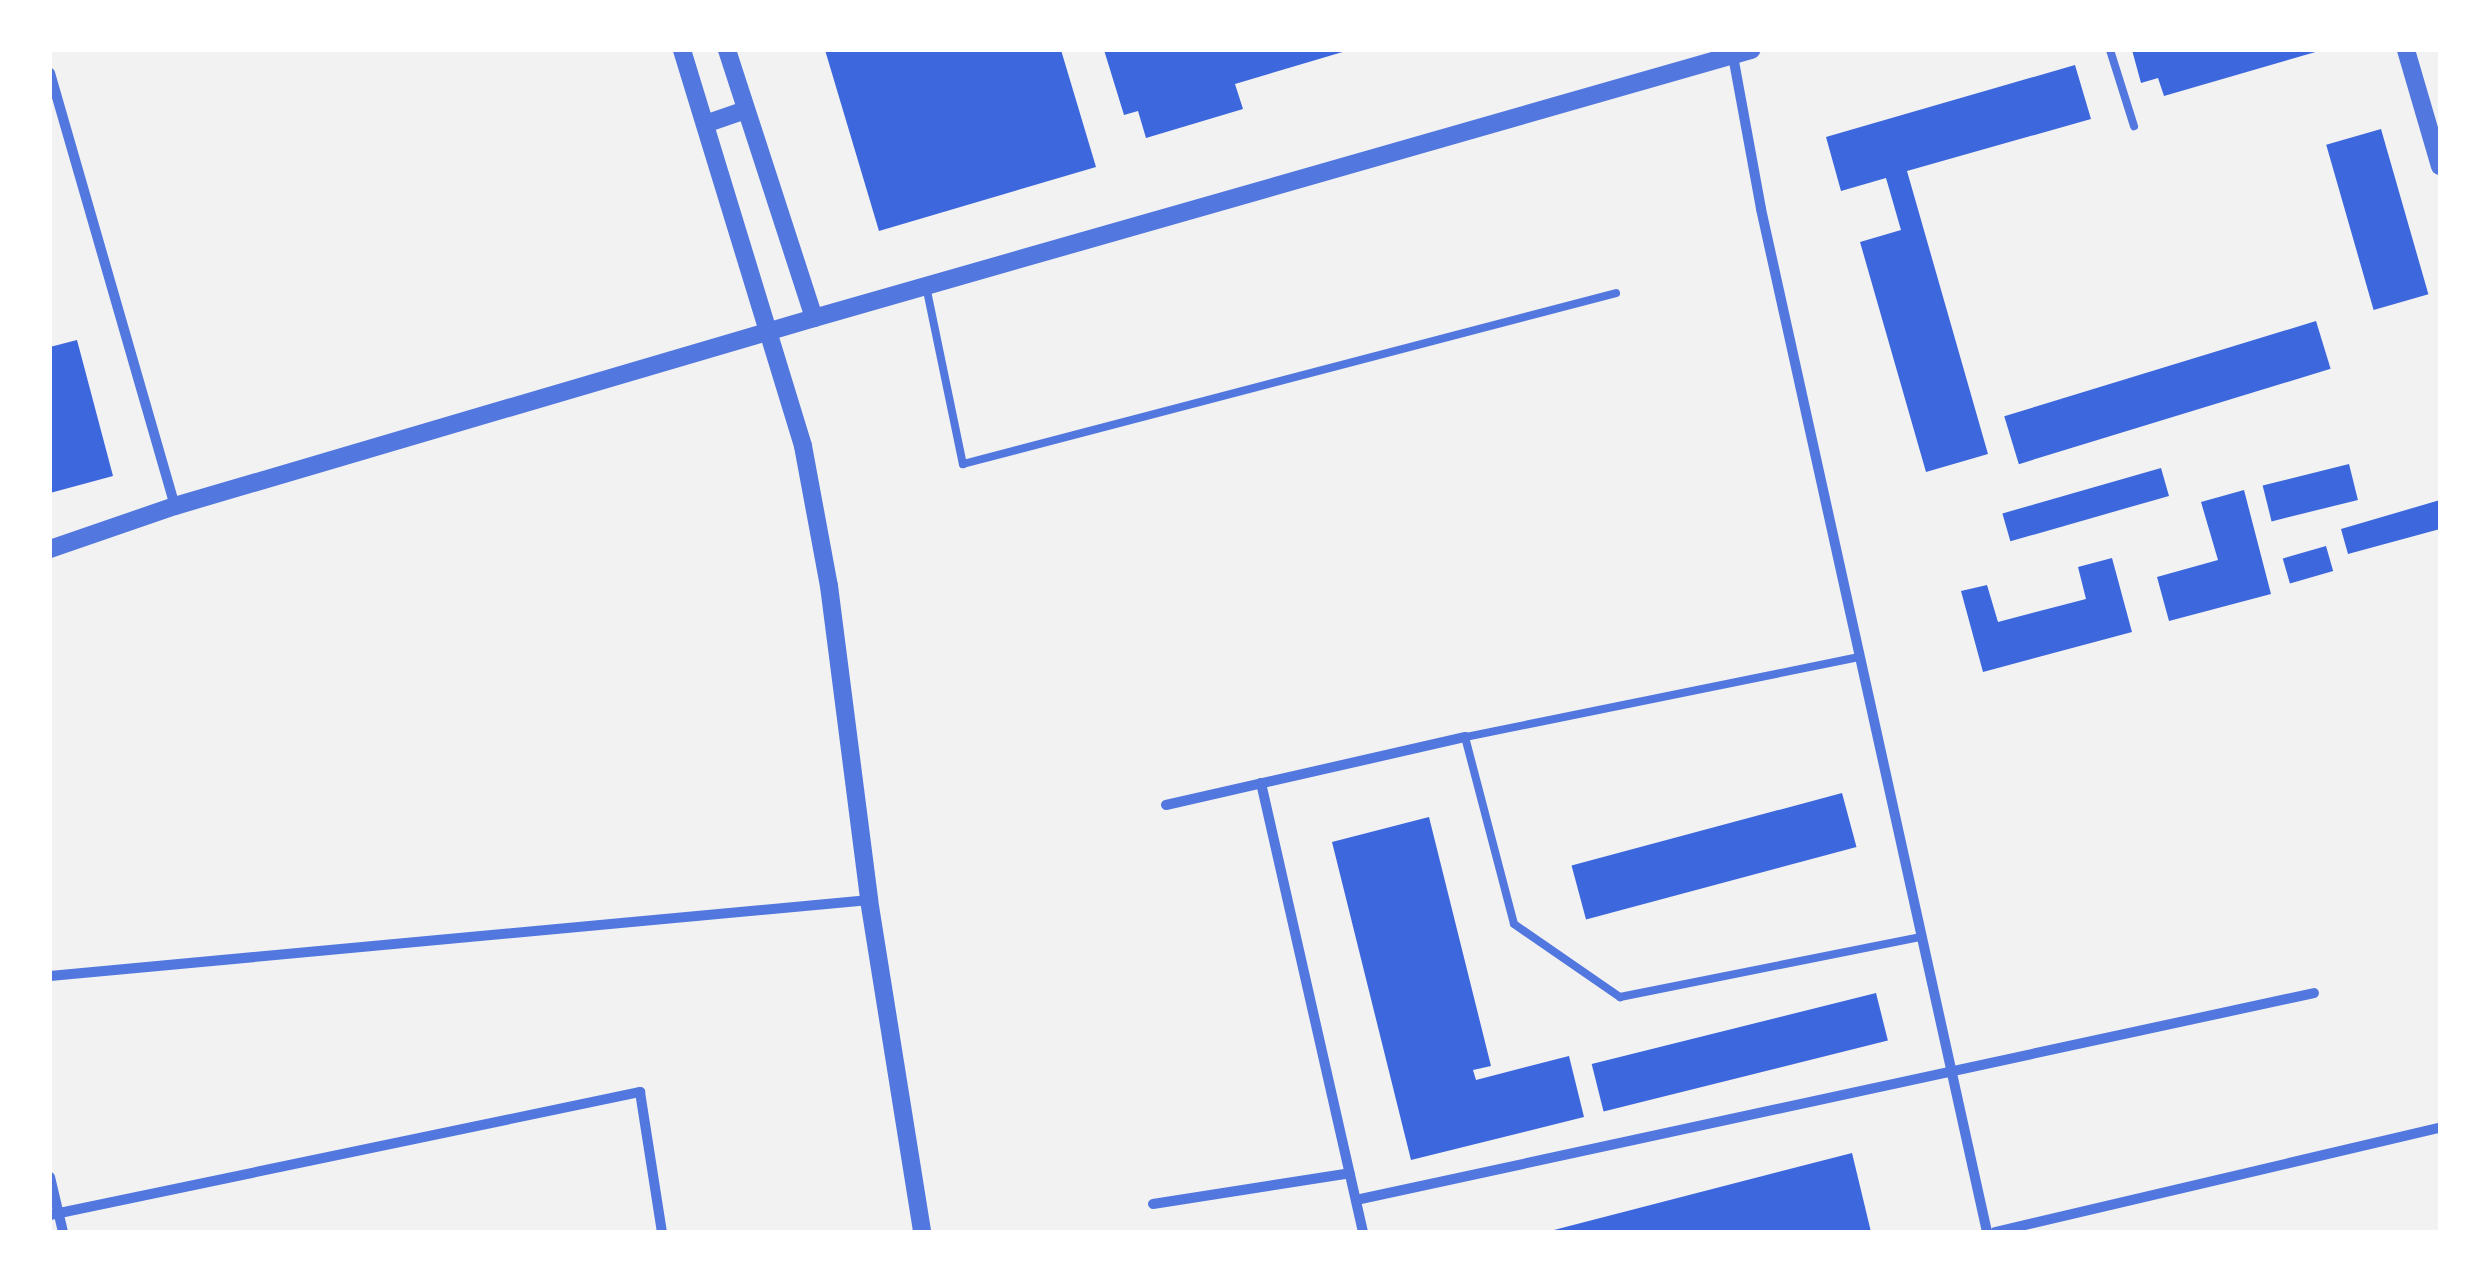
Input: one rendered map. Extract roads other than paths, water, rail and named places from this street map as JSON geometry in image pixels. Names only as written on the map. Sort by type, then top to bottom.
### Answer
[{"type":"street","points":[[682,50],[803,446],[830,586],[869,900],[922,1232]]},
{"type":"street","points":[[727,50],[814,318]]},
{"type":"street","points":[[2406,50],[2440,166]]},
{"type":"street","points":[[50,549],[175,506],[814,318],[1742,53],[1859,657],[1987,1232]]},
{"type":"street","points":[[50,73],[175,506]]},
{"type":"street","points":[[705,124],[746,110]]},
{"type":"street","points":[[1166,804],[1464,737]]},
{"type":"street","points":[[1262,783],[1363,1232]]},
{"type":"street","points":[[50,976],[869,900]]},
{"type":"street","points":[[1356,1200],[2314,993]]},
{"type":"street","points":[[55,1214],[640,1092],[662,1232]]},
{"type":"street","points":[[1995,1232],[2440,1128]]},
{"type":"street","points":[[1153,1204],[1350,1173]]},
{"type":"street","points":[[50,1177],[55,1214],[63,1232]]},
{"type":"lane","points":[[2110,50],[2134,126]]},
{"type":"lane","points":[[926,286],[963,464],[1616,293]]},
{"type":"lane","points":[[1859,657],[1464,737],[1514,924],[1620,997],[1921,937]]}]
